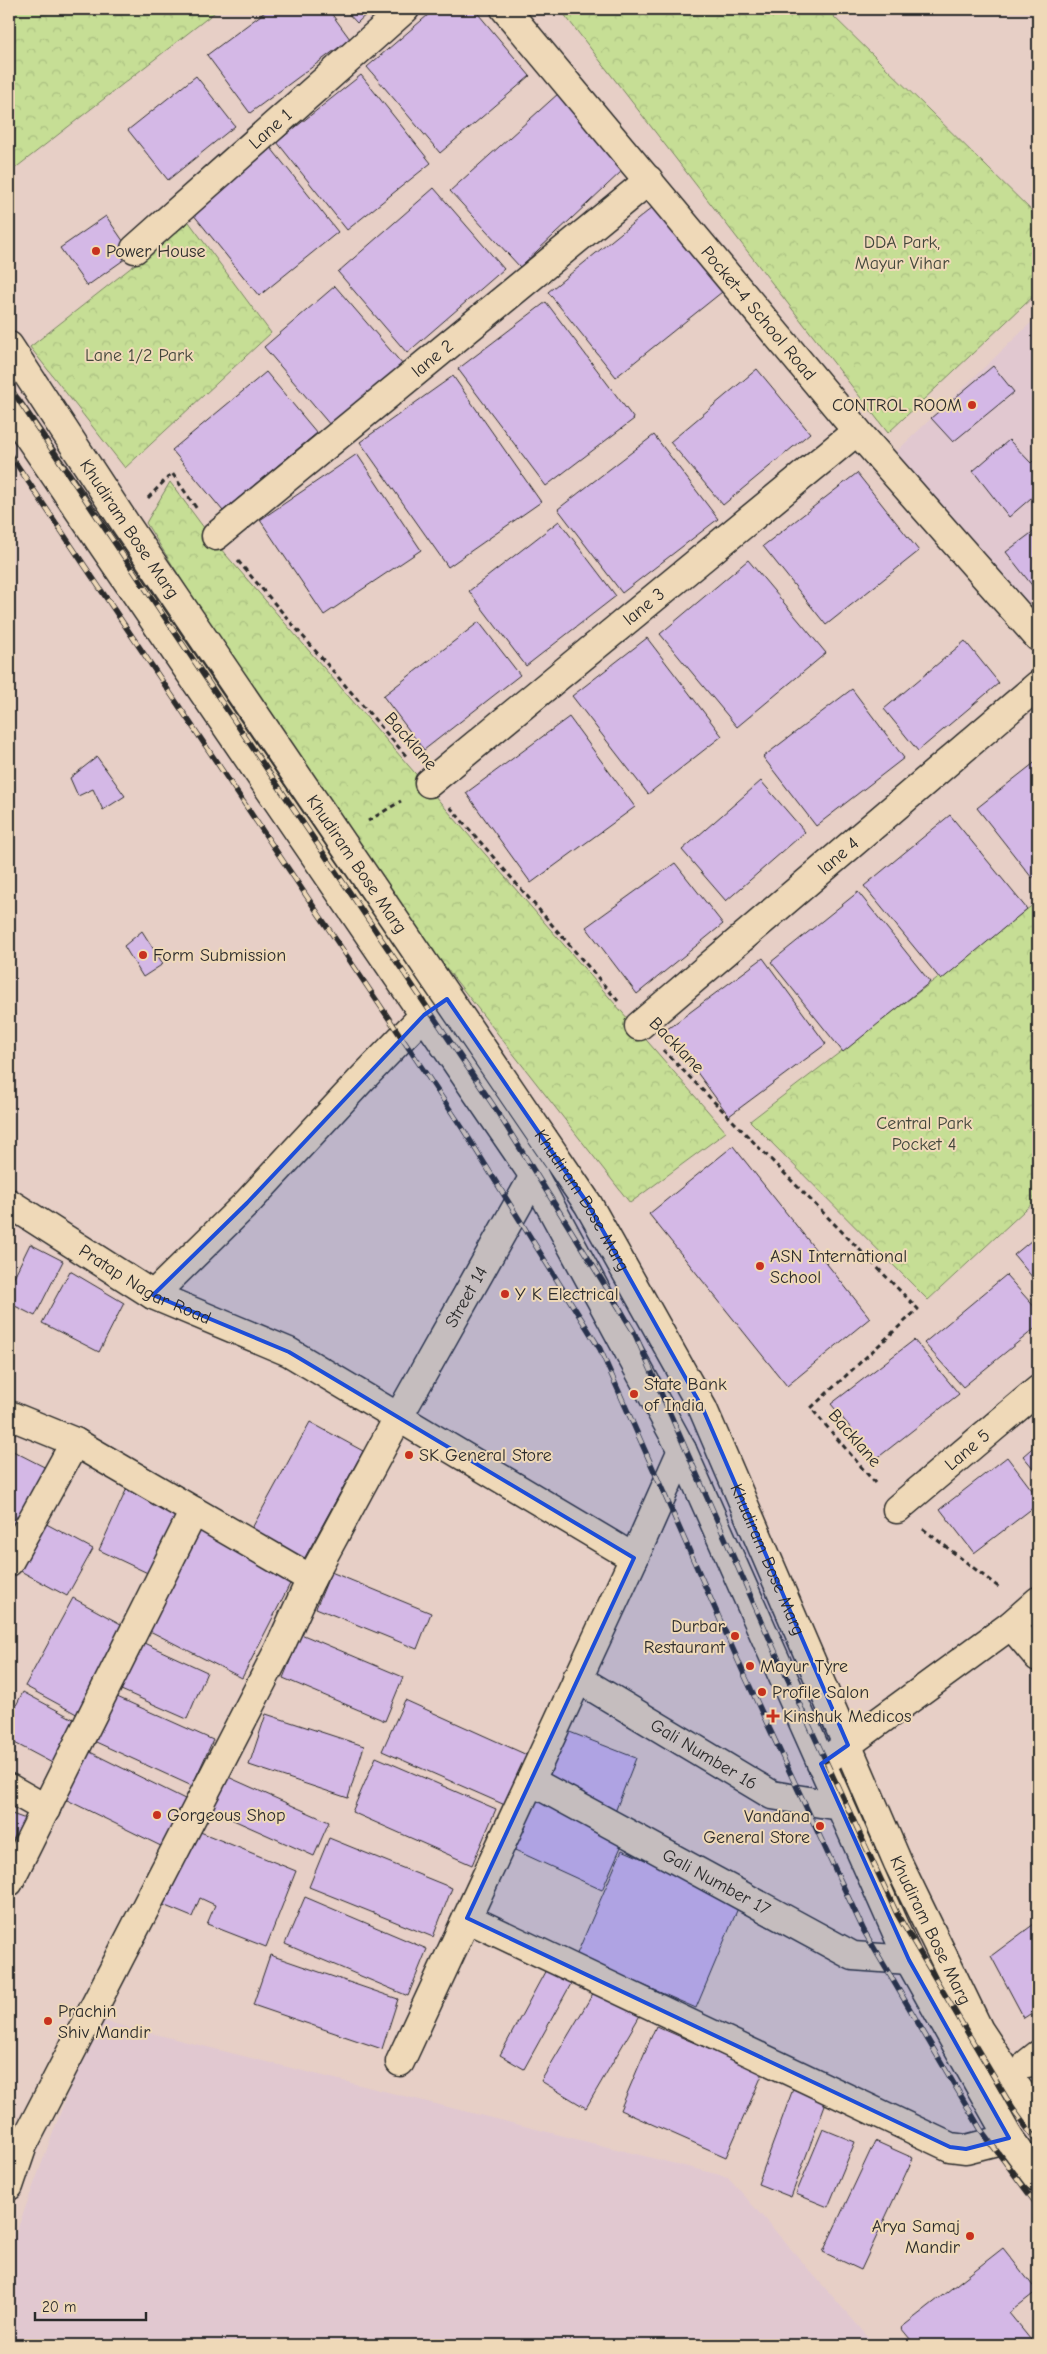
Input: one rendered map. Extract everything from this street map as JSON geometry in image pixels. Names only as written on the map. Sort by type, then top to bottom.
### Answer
[{"type":"street","name":"Lane 1","points":[[135,249],[405,9]]},
{"type":"street","name":"Pocket-4 School Road","points":[[505,9],[857,431],[1038,637]]},
{"type":"street","name":"lane 2","points":[[216,536],[649,180]]},
{"type":"street","name":"Khudiram Bose Marg","points":[[9,346],[125,523],[588,1204],[703,1409],[898,1863],[978,2030],[1038,2119]]},
{"type":"street","name":"Khudiram Bose Marg","points":[[9,408],[534,1176],[682,1450],[908,1960],[1010,2138],[1038,2176]]},
{"type":"street","name":"lane 3","points":[[419,790],[857,431]]},
{"type":"street","name":"lane 4","points":[[639,1026],[1038,685]]},
{"type":"street","points":[[153,1295],[247,1203],[360,1080],[424,1015],[447,999]]},
{"type":"street","name":"Street 14","points":[[9,2186],[16,2141],[274,1657],[311,1579],[399,1416],[534,1176]]},
{"type":"street","name":"Pratap Nagar Road","points":[[9,1203],[153,1295],[289,1352],[634,1558]]},
{"type":"street","name":"Lane 5","points":[[897,1509],[1038,1390]]},
{"type":"street","points":[[9,1415],[75,1442],[311,1579]]},
{"type":"street","points":[[9,1562],[75,1442]]},
{"type":"street","points":[[400,2062],[634,1558],[682,1450]]},
{"type":"street","points":[[9,1882],[194,1511]]},
{"type":"street","points":[[821,1764],[1026,1612],[1038,1657]]},
{"type":"street","name":"Gali Number 16","points":[[577,1678],[772,1795],[839,1806]]},
{"type":"street","name":"Gali Number 17","points":[[531,1781],[853,1956],[908,1960]]},
{"type":"street","points":[[9,1788],[46,1808]]},
{"type":"street","points":[[467,1918],[950,2147],[966,2149],[1010,2138]]},
{"type":"path","name":"Backlane","points":[[146,500],[172,473],[216,536],[419,790],[639,1026],[918,1309],[811,1408],[897,1509],[1026,1612]]},
{"type":"path","points":[[359,826],[419,790]]},
{"type":"highlighted area","points":[[447,999],[588,1204],[703,1409],[848,1745],[821,1764],[909,1960],[1009,2138],[966,2149],[950,2147],[467,1918],[634,1558],[289,1352],[153,1295],[247,1203],[424,1015]]},
{"type":"shaded area","points":[[1038,316],[1038,618],[895,453]]},
{"type":"shaded area","points":[[95,2019],[728,2177],[875,2345],[9,2345],[9,2252]]},
{"type":"green space","points":[[9,9],[219,9],[9,173]]},
{"type":"green space","name":"DDA Park, Mayur Vihar","points":[[560,9],[826,9],[1038,217],[1038,292],[888,433]]},
{"type":"green space","name":"Lane 1/2 Park","points":[[189,222],[271,333],[125,468],[30,347]]},
{"type":"green space","points":[[170,482],[213,540],[726,1132],[630,1203],[343,836],[146,523]]},
{"type":"green space","name":"Central Park Pocket 4","points":[[1038,901],[1038,1198],[928,1300],[750,1121]]},
{"type":"building","points":[[269,9],[328,9],[350,39],[250,113],[207,55]]},
{"type":"building","points":[[344,9],[372,9],[357,23]]},
{"type":"building","points":[[435,9],[474,9],[530,76],[440,153],[367,67]]},
{"type":"building","points":[[361,75],[431,163],[347,230],[277,142]]},
{"type":"building","points":[[196,76],[235,126],[168,180],[128,130]]},
{"type":"building","points":[[559,93],[622,171],[520,267],[450,191]]},
{"type":"building","points":[[271,148],[338,232],[259,296],[193,214]]},
{"type":"building","points":[[434,188],[504,269],[407,353],[338,272]]},
{"type":"building","points":[[653,207],[722,292],[616,377],[548,292]]},
{"type":"building","name":"Power House","points":[[106,216],[132,254],[87,286],[60,248]]},
{"type":"building","points":[[335,286],[403,365],[331,426],[264,347]]},
{"type":"building","points":[[546,302],[634,419],[546,486],[458,369]]},
{"type":"building","name":"CONTROL ROOM","points":[[993,366],[1014,392],[953,442],[931,418]]},
{"type":"building","points":[[757,369],[810,433],[723,505],[670,442]]},
{"type":"building","points":[[266,372],[317,433],[223,511],[172,450]]},
{"type":"building","points":[[453,376],[541,502],[448,567],[360,442]]},
{"type":"building","points":[[654,435],[718,519],[622,593],[558,509]]},
{"type":"building","points":[[1009,440],[1031,463],[1038,456],[1038,492],[1009,517],[973,471]]},
{"type":"building","points":[[357,454],[421,550],[324,615],[260,520]]},
{"type":"building","points":[[857,473],[919,551],[826,625],[763,546]]},
{"type":"building","points":[[559,521],[616,596],[526,666],[469,591]]},
{"type":"building","points":[[1038,528],[1038,593],[1006,552]]},
{"type":"building","points":[[748,560],[826,653],[737,727],[660,634]]},
{"type":"building","points":[[479,622],[520,675],[424,750],[383,696]]},
{"type":"building","points":[[647,638],[722,736],[648,794],[572,696]]},
{"type":"building","points":[[965,641],[999,683],[918,751],[884,709]]},
{"type":"building","points":[[852,689],[904,758],[816,826],[763,757]]},
{"type":"building","points":[[569,717],[635,807],[531,883],[466,793]]},
{"type":"building","points":[[97,757],[125,796],[103,810],[93,789],[78,796],[70,778]]},
{"type":"building","points":[[1038,760],[1038,873],[1032,878],[977,808]]},
{"type":"building","points":[[761,781],[805,832],[726,901],[682,850]]},
{"type":"building","points":[[950,815],[1027,909],[941,980],[864,886]]},
{"type":"building","points":[[675,863],[723,924],[637,994],[586,927]]},
{"type":"building","points":[[858,892],[930,982],[843,1052],[771,962]]},
{"type":"building","name":"Form Submission","points":[[142,931],[163,964],[143,977],[124,946]]},
{"type":"building","points":[[763,958],[826,1044],[729,1116],[666,1030]]},
{"type":"building","name":"ASN International School","points":[[733,1146],[870,1318],[787,1386],[649,1214]]},
{"type":"building","points":[[1038,1235],[1038,1284],[1014,1255]]},
{"type":"building","points":[[30,1244],[63,1261],[35,1316],[9,1303],[9,1287]]},
{"type":"building","points":[[70,1271],[124,1303],[99,1352],[42,1323]]},
{"type":"building","points":[[1006,1275],[1038,1311],[1038,1326],[963,1387],[924,1343]]},
{"type":"building","points":[[914,1340],[959,1394],[876,1459],[831,1404]]},
{"type":"building","points":[[310,1422],[363,1451],[304,1559],[251,1530]]},
{"type":"building","points":[[1038,1443],[1038,1474],[1023,1456]]},
{"type":"building","points":[[9,1449],[54,1472],[9,1545]]},
{"type":"building","points":[[1007,1457],[1038,1498],[1038,1504],[974,1553],[940,1509]]},
{"type":"building","points":[[128,1486],[183,1512],[154,1576],[99,1550]]},
{"type":"building","points":[[39,1520],[93,1549],[67,1596],[13,1567]]},
{"type":"building","points":[[193,1527],[293,1578],[242,1678],[142,1627]]},
{"type":"building","points":[[331,1572],[431,1613],[417,1649],[316,1608]]},
{"type":"building","points":[[73,1598],[130,1629],[82,1717],[25,1686]]},
{"type":"building","points":[[301,1634],[403,1677],[385,1721],[283,1678]]},
{"type":"building","points":[[133,1638],[207,1672],[187,1719],[112,1686]]},
{"type":"building","points":[[23,1692],[79,1722],[56,1765],[9,1740],[9,1719]]},
{"type":"building","points":[[106,1692],[213,1740],[192,1786],[85,1737]]},
{"type":"building","points":[[405,1700],[527,1755],[505,1805],[382,1751]]},
{"type":"building","points":[[266,1714],[364,1746],[348,1798],[249,1765]]},
{"type":"building","points":[[562,1729],[636,1758],[615,1812],[541,1783]]},
{"type":"building","points":[[86,1750],[193,1803],[169,1850],[63,1798]]},
{"type":"building","points":[[376,1757],[496,1809],[472,1865],[352,1812]]},
{"type":"building","points":[[226,1776],[329,1822],[314,1856],[211,1810]]},
{"type":"building","points":[[526,1795],[624,1840],[602,1890],[504,1845]]},
{"type":"building","points":[[9,1813],[37,1823],[9,1870]]},
{"type":"building","points":[[193,1829],[296,1871],[266,1947],[207,1924],[215,1905],[200,1898],[192,1917],[163,1905]]},
{"type":"building","points":[[329,1838],[452,1888],[433,1937],[309,1887]]},
{"type":"building","points":[[622,1850],[741,1901],[696,2008],[576,1956]]},
{"type":"building","points":[[305,1897],[427,1949],[408,1996],[285,1944]]},
{"type":"building","points":[[1038,1921],[1038,2009],[1024,2018],[991,1956]]},
{"type":"building","points":[[270,1955],[398,1999],[382,2049],[253,2005]]},
{"type":"building","points":[[547,1968],[572,1982],[524,2069],[500,2055]]},
{"type":"building","points":[[598,1985],[642,2012],[586,2108],[541,2081]]},
{"type":"building","points":[[656,2026],[763,2073],[726,2157],[620,2110]]},
{"type":"building","points":[[793,2089],[826,2102],[791,2197],[758,2184]]},
{"type":"building","points":[[823,2129],[855,2142],[828,2207],[796,2194]]},
{"type":"building","points":[[875,2141],[913,2158],[861,2270],[823,2252]]},
{"type":"building","points":[[1003,2248],[1037,2291],[1009,2313],[1035,2345],[915,2345],[901,2328]]},
{"type":"railway","points":[[9,386],[495,1108],[634,1332],[778,1658],[897,1914],[1013,2109],[1038,2143]]},
{"type":"railway","points":[[9,453],[463,1129],[600,1349],[744,1674],[864,1931],[981,2130],[1038,2206]]},
{"type":"place","name":"Power House","points":[[96,251]]},
{"type":"place","name":"CONTROL ROOM","points":[[972,405]]},
{"type":"place","name":"Form Submission","points":[[143,955]]},
{"type":"place","name":"ASN International School","points":[[760,1266]]},
{"type":"place","name":"Y K Electrical","points":[[505,1294]]},
{"type":"place","name":"State Bank of India","points":[[634,1394]]},
{"type":"place","name":"SK General Store","points":[[409,1455]]},
{"type":"place","name":"Durbar Restaurant","points":[[735,1636]]},
{"type":"place","name":"Mayur Tyre","points":[[750,1666]]},
{"type":"place","name":"Profile Salon","points":[[762,1692]]},
{"type":"place","name":"Kinshuk Medicos","points":[[773,1716]]},
{"type":"place","name":"Gorgeous Shop","points":[[157,1815]]},
{"type":"place","name":"Vandana General Store","points":[[820,1826]]},
{"type":"place","name":"Prachin Shiv Mandir","points":[[48,2021]]},
{"type":"place","name":"Arya Samaj Mandir","points":[[970,2236]]}]
